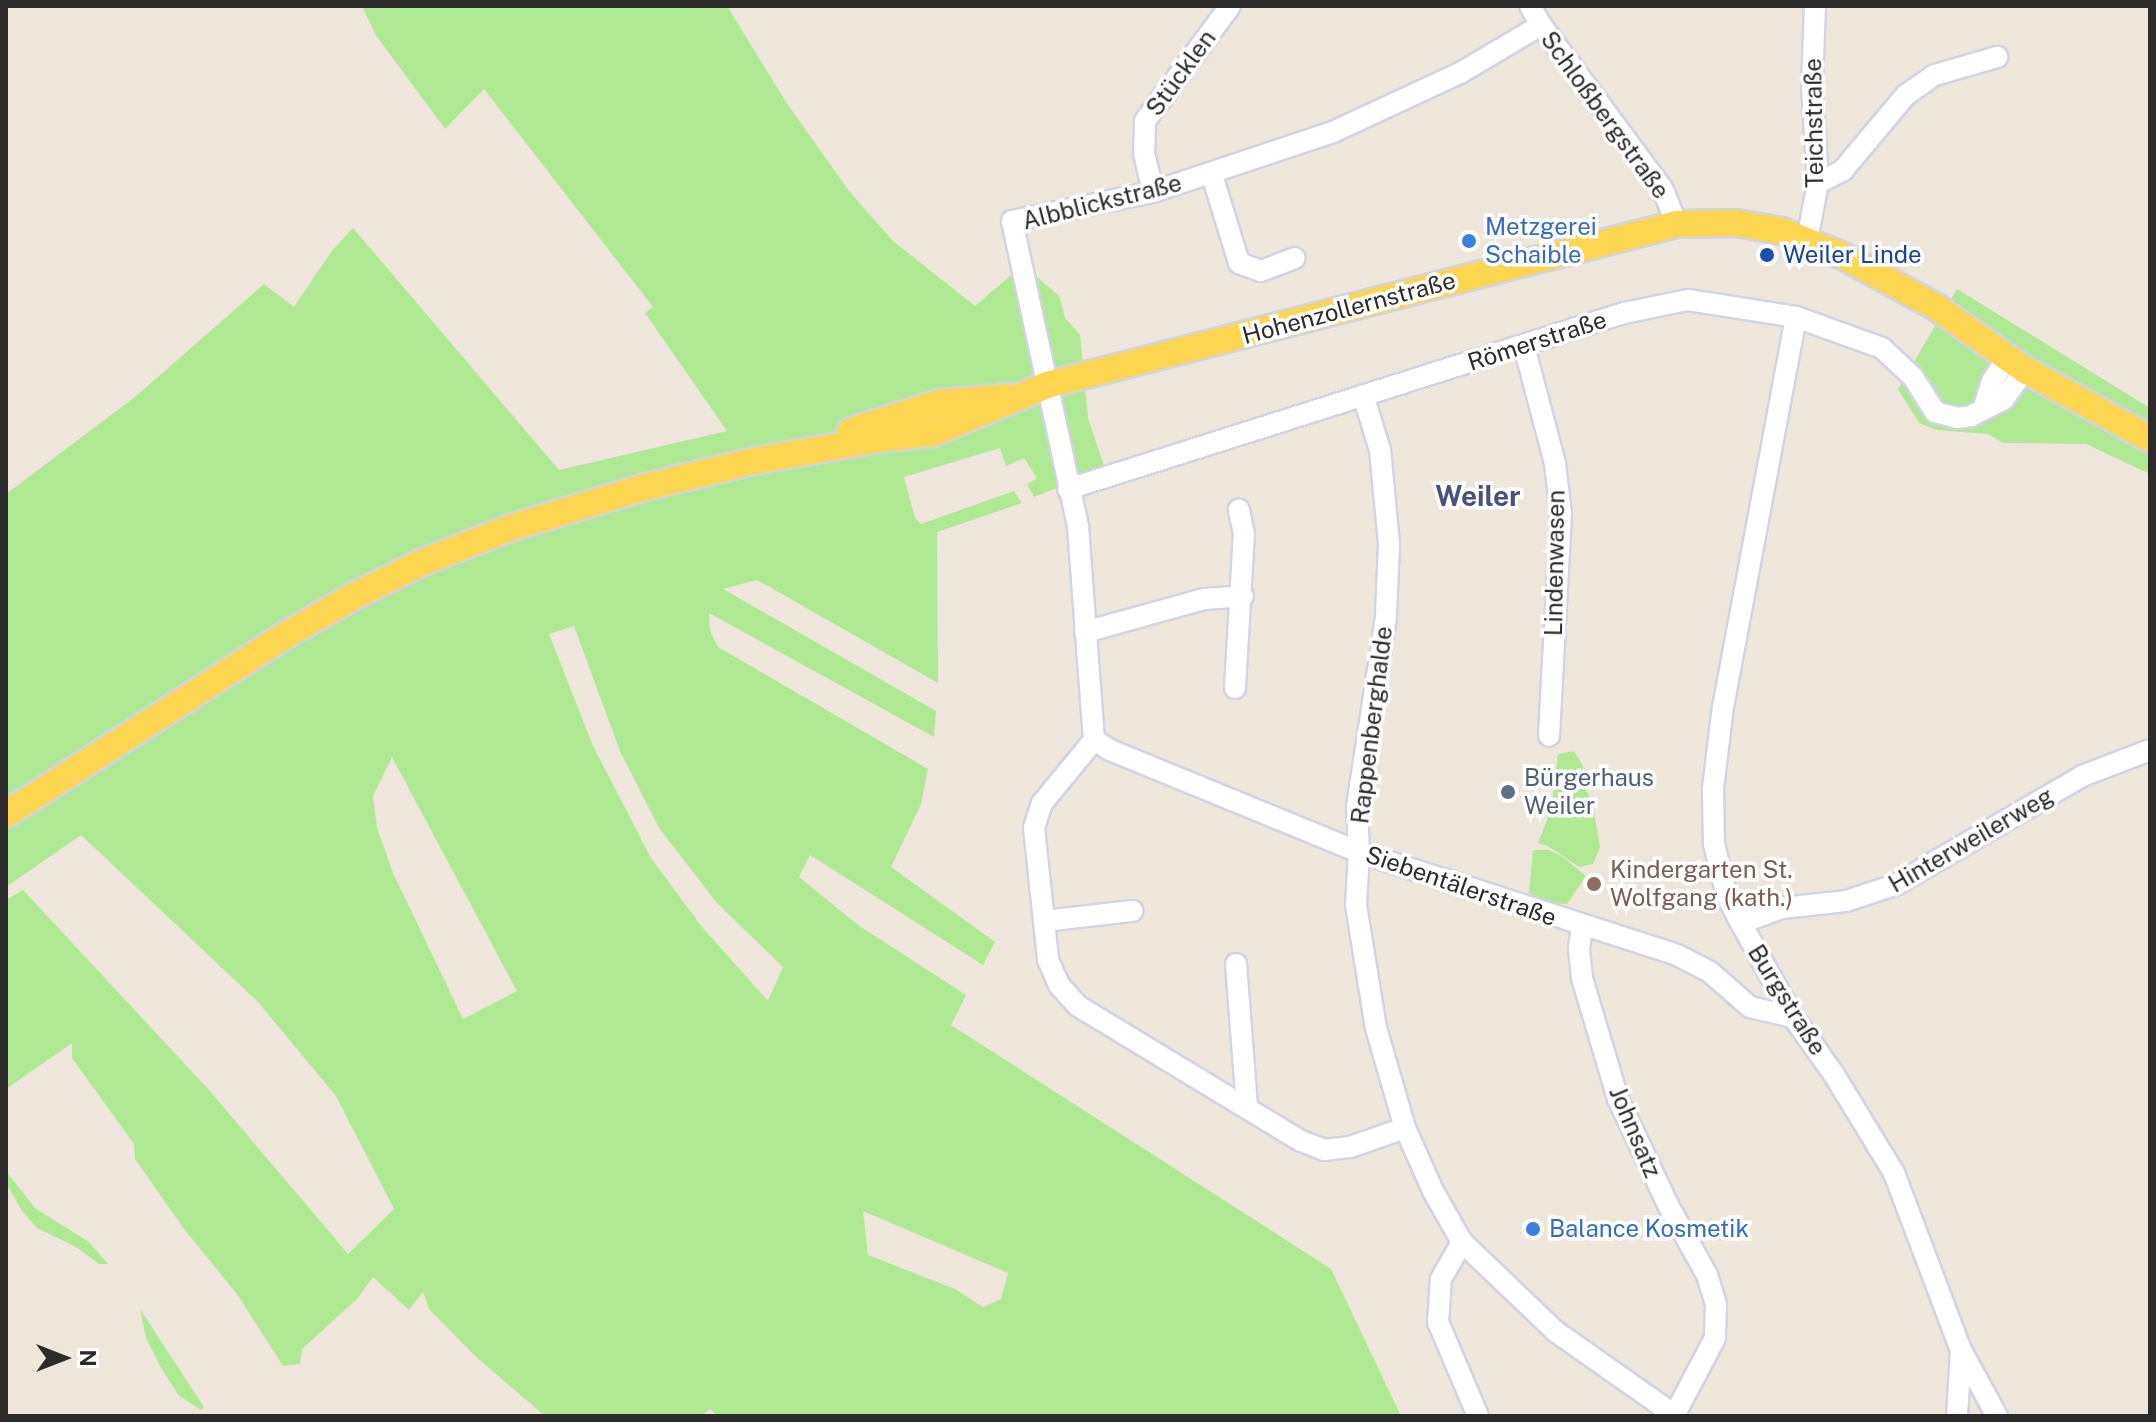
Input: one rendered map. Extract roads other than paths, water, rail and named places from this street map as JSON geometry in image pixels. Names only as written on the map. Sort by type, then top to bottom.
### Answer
[{"type":"main road","name":"Hohenzollernstraße","points":[[6,814],[284,636],[423,562],[578,506],[754,461],[928,405],[971,398],[1018,396],[1047,385],[1677,224],[1736,223],[1807,240],[1870,269],[1936,307],[2016,364],[2150,439]]},
{"type":"street","name":"Stücklen","points":[[1153,192],[1144,154],[1145,121],[1230,6]]},
{"type":"street","name":"Schloßbergstraße","points":[[1530,6],[1663,190],[1677,224]]},
{"type":"street","name":"Teichstraße","points":[[1807,240],[1818,183],[1812,87],[1815,6]]},
{"type":"street","name":"Albblickstraße","points":[[1047,385],[1012,221],[1153,192],[1212,175],[1359,120],[1460,73],[1541,25]]},
{"type":"street","points":[[1818,183],[1843,170],[1906,95],[1935,75],[1997,57]]},
{"type":"street","name":"Albblickstraße","points":[[1212,175],[1239,263],[1261,271],[1295,258]]},
{"type":"street","name":"Römerstraße","points":[[1068,489],[1624,313],[1688,300],[1796,317],[1882,348],[1913,377],[1935,412],[1957,418],[1983,410],[1992,381],[2016,364]]},
{"type":"street","name":"Burgstraße","points":[[1796,317],[1723,706],[1713,789],[1714,844],[1727,896],[1741,923],[1793,1017],[1833,1073],[1894,1173],[1961,1350],[1997,1416]]},
{"type":"street","name":"Lindenwasen","points":[[1524,346],[1555,463],[1561,514],[1549,736]]},
{"type":"street","points":[[1047,385],[1078,527],[1094,740],[1042,803],[1034,828],[1048,960],[1059,985],[1078,1006],[1301,1141],[1324,1150],[1350,1147],[1405,1128]]},
{"type":"street","name":"Rappenberghalde","points":[[1363,395],[1380,450],[1389,544],[1386,617],[1357,807],[1359,852],[1356,905],[1376,1028],[1405,1128],[1433,1191],[1462,1242],[1555,1331],[1676,1415]]},
{"type":"street","points":[[1235,688],[1243,596],[1244,534],[1239,510]]},
{"type":"street","points":[[1085,632],[1204,599],[1243,596]]},
{"type":"street","name":"Siebentälerstraße","points":[[1094,740],[1110,750],[1359,852],[1582,927],[1677,955],[1710,972],[1750,1007],[1793,1017]]},
{"type":"street","name":"Hinterweilerweg","points":[[1741,923],[1782,908],[1846,901],[1895,885],[2082,776],[2150,750]]},
{"type":"street","points":[[1044,921],[1132,911]]},
{"type":"street","name":"Johnsatz","points":[[1582,927],[1579,949],[1582,978],[1618,1099],[1668,1205],[1707,1275],[1716,1305],[1715,1338],[1676,1415]]},
{"type":"street","points":[[1236,964],[1247,1107]]},
{"type":"street","points":[[1462,1242],[1441,1279],[1438,1322],[1478,1416]]},
{"type":"street","points":[[1957,1416],[1961,1350]]},
{"type":"place","name":"Metzgerei Schaible","points":[[1469,241]]},
{"type":"place","name":"Weiler Linde","points":[[1767,255]]},
{"type":"place","name":"Bürgerhaus Weiler","points":[[1508,792]]},
{"type":"place","name":"Kindergarten St. Wolfgang (kath.)","points":[[1594,884]]},
{"type":"place","name":"Balance Kosmetik","points":[[1533,1229]]},
{"type":"district","name":"Weiler","points":[[1478,496]]}]
